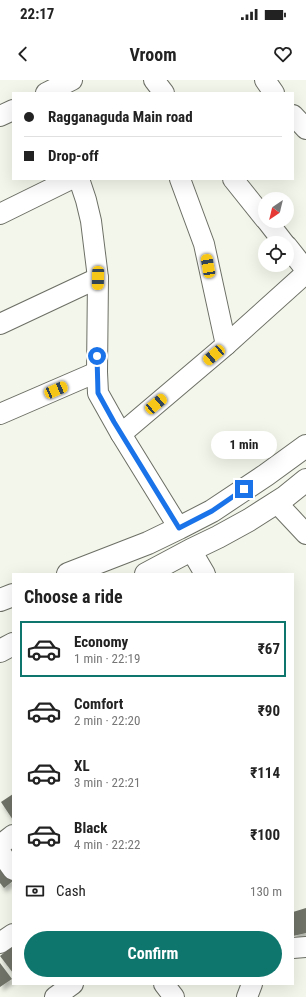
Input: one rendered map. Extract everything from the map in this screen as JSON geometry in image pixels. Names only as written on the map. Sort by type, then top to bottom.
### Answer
[{"type":"main road","points":[[71,573],[148,543],[212,511],[306,446]]},
{"type":"main road","points":[[148,573],[249,520],[285,497],[306,480]]},
{"type":"main road","points":[[0,600],[12,595]]},
{"type":"main road","points":[[0,651],[12,645]]},
{"type":"street","points":[[40,80],[46,92]]},
{"type":"street","points":[[48,92],[72,80]]},
{"type":"street","points":[[154,80],[163,92]]},
{"type":"street","points":[[264,80],[273,92]]},
{"type":"street","points":[[0,116],[12,110]]},
{"type":"street","points":[[294,116],[306,129]]},
{"type":"street","points":[[0,214],[69,180]]},
{"type":"street","points":[[79,180],[91,221],[98,278],[98,393],[121,434],[179,528]]},
{"type":"street","points":[[180,180],[204,244],[226,345]]},
{"type":"street","points":[[234,180],[258,210]]},
{"type":"street","points":[[272,228],[279,236]]},
{"type":"street","points":[[294,255],[306,270]]},
{"type":"street","points":[[121,434],[226,345],[306,273]]},
{"type":"street","points":[[0,324],[98,278]]},
{"type":"street","points":[[0,414],[97,372]]},
{"type":"street","points":[[276,502],[306,534]]},
{"type":"street","points":[[191,550],[204,573]]},
{"type":"street","points":[[0,845],[12,837]]},
{"type":"street","points":[[0,852],[12,869]]},
{"type":"street","points":[[0,943],[12,935]]},
{"type":"street","points":[[294,948],[306,947]]},
{"type":"street","points":[[55,997],[72,985]]},
{"type":"building","points":[[12,795],[12,818],[1,802]]},
{"type":"building","points":[[0,863],[12,882],[4,888],[0,883]]},
{"type":"building","points":[[306,908],[306,933],[294,936],[294,912]]},
{"type":"building","points":[[12,947],[12,972],[0,956]]},
{"type":"building","points":[[0,963],[12,979],[0,987]]},
{"type":"route","points":[[97,356],[98,393],[121,434],[179,528],[212,511],[244,489]]}]
